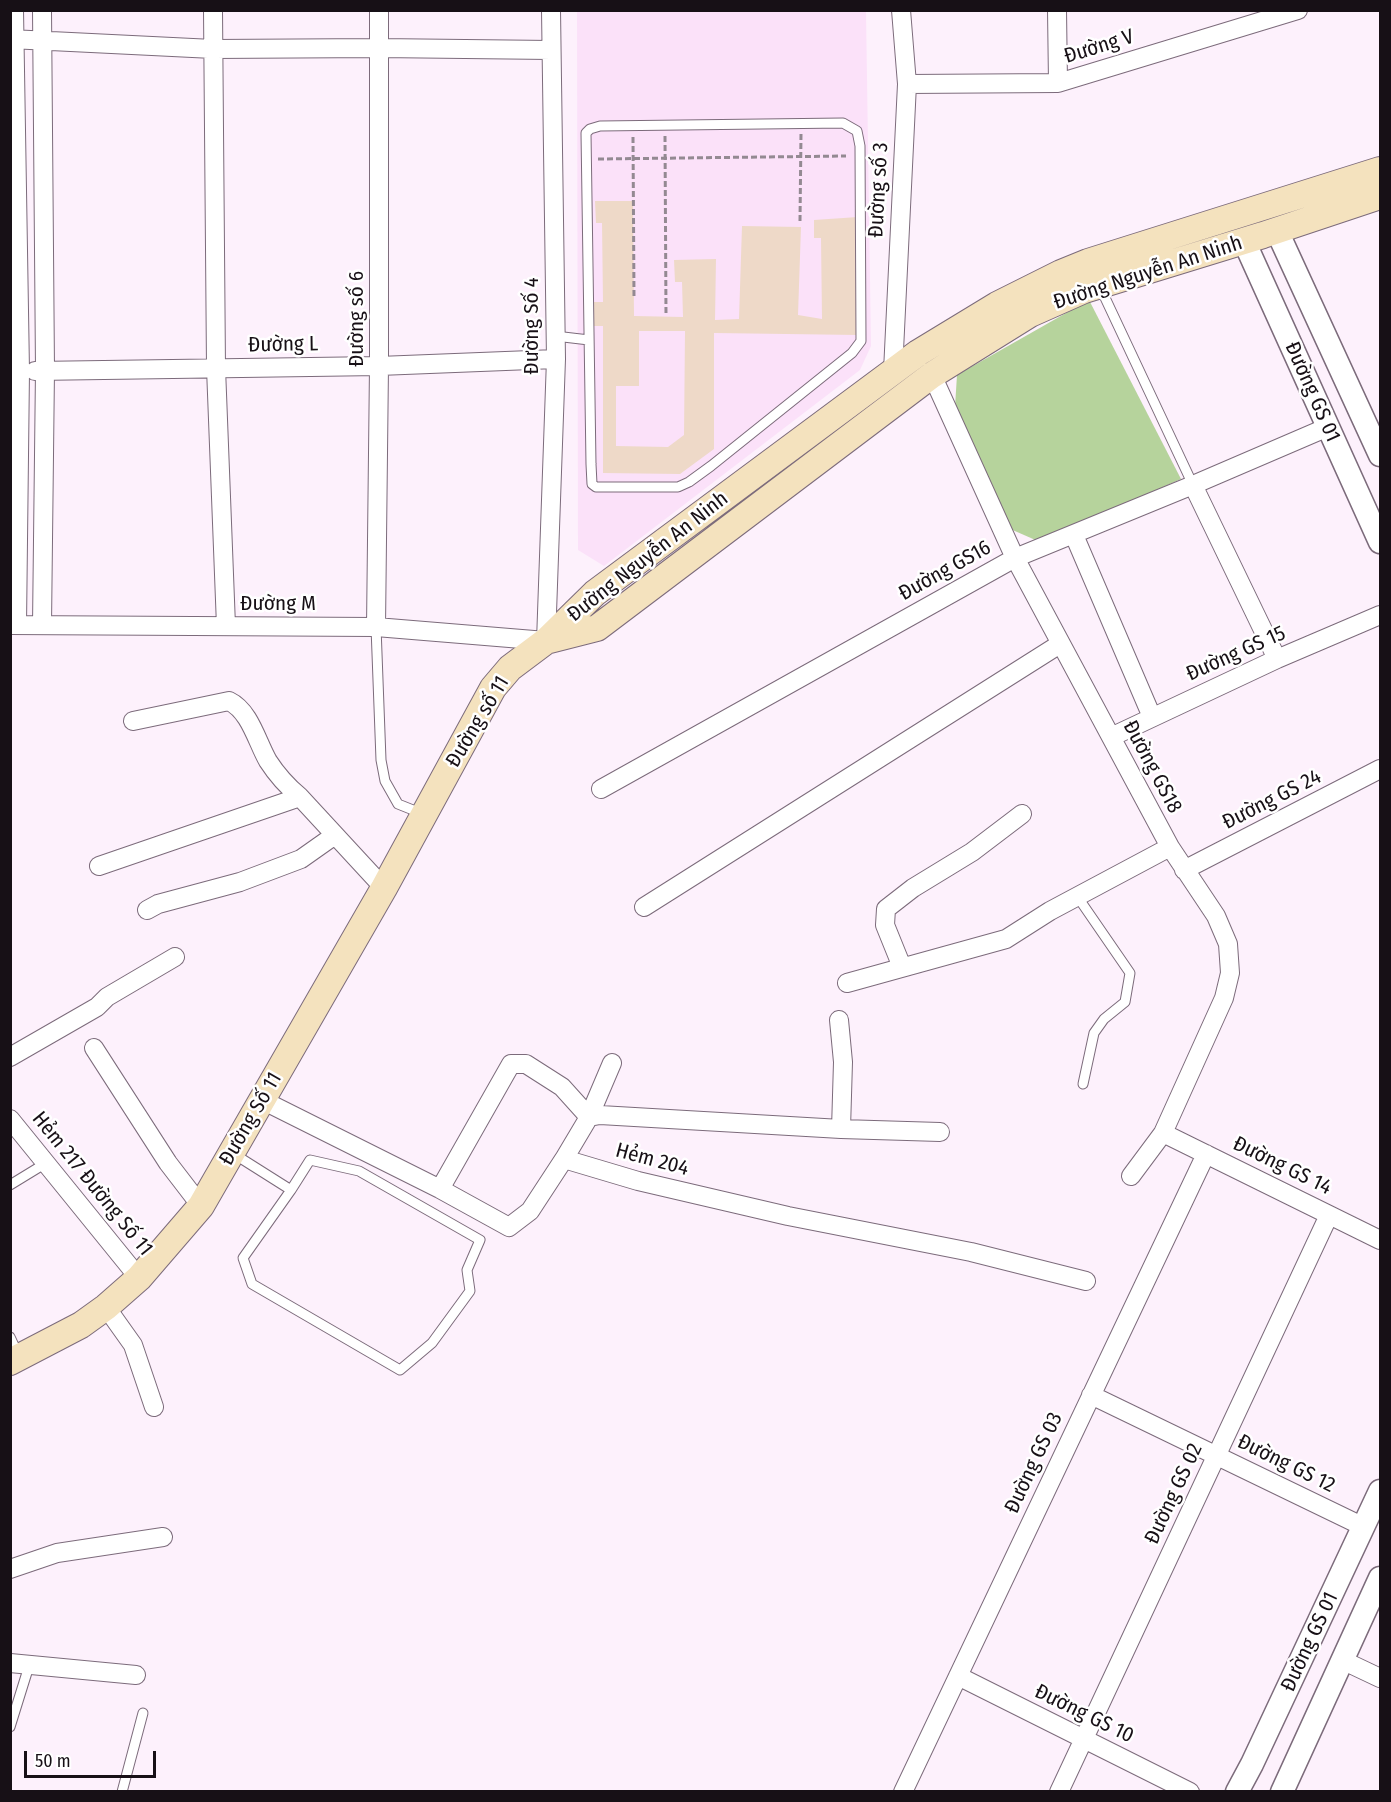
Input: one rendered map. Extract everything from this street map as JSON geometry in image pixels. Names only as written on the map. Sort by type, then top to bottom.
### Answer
[{"type":"main road","name":"Đường Nguyễn An Ninh","points":[[546,641],[595,593],[892,371],[997,305],[1088,262],[1380,170]]},
{"type":"main road","name":"Đường Nguyễn An Ninh","points":[[546,641],[597,628],[932,375],[1030,314],[1099,285],[1277,231],[1380,196]]},
{"type":"main road","points":[[1267,206],[1277,231]]},
{"type":"main road","points":[[1233,217],[1244,241]]},
{"type":"main road","points":[[918,353],[932,375]]},
{"type":"main road","name":"Đường số 11","points":[[425,814],[492,688],[510,668],[546,641]]},
{"type":"main road","name":"Đường Số 11","points":[[14,1352],[81,1325],[106,1307],[139,1278],[201,1206],[425,814]]},
{"type":"street","points":[[14,10],[12,39],[15,371],[14,625]]},
{"type":"street","points":[[42,10],[45,370],[42,625]]},
{"type":"street","points":[[213,10],[216,368],[226,626]]},
{"type":"street","name":"Đường số 6","points":[[376,627],[380,10]]},
{"type":"street","name":"Đường Số 4","points":[[546,641],[555,359],[551,10]]},
{"type":"street","name":"Đường số 3","points":[[892,371],[907,84],[901,10]]},
{"type":"street","points":[[1057,10],[1058,83]]},
{"type":"street","name":"Đường V","points":[[907,84],[1058,83],[1298,10]]},
{"type":"street","points":[[12,39],[213,49],[552,50]]},
{"type":"street","name":"Đường GS 01","points":[[1277,231],[1380,455]]},
{"type":"street","name":"Đường GS 01","points":[[1244,241],[1380,542]]},
{"type":"street","name":"Đường L","points":[[15,371],[379,366],[555,359]]},
{"type":"street","name":"Đường GS18","points":[[932,375],[1015,558],[1170,847],[1223,929],[1228,944],[1230,972],[1224,998],[1163,1133],[1131,1176]]},
{"type":"street","points":[[1328,426],[1361,412]]},
{"type":"street","name":"Đường GS16","points":[[601,789],[1015,558],[1193,485],[1328,426]]},
{"type":"street","points":[[1193,485],[1277,659]]},
{"type":"street","points":[[1074,535],[1152,717]]},
{"type":"street","name":"Đường GS 15","points":[[1111,737],[1277,659],[1380,615]]},
{"type":"street","name":"Đường M","points":[[14,625],[376,627],[546,641]]},
{"type":"street","points":[[644,907],[1060,644]]},
{"type":"street","points":[[133,721],[229,701],[241,710],[269,762],[287,786],[300,797],[384,888]]},
{"type":"street","name":"Đường GS 24","points":[[1184,870],[1380,770]]},
{"type":"street","points":[[99,866],[300,797]]},
{"type":"street","points":[[902,967],[885,925],[886,909],[914,888],[972,852],[1022,814]]},
{"type":"street","points":[[147,910],[158,904],[240,882],[301,860],[335,835]]},
{"type":"street","points":[[847,982],[1006,939],[1077,896],[1170,847]]},
{"type":"street","points":[[10,1057],[97,1007],[107,996],[175,957]]},
{"type":"street","points":[[839,1020],[843,1062],[842,1129]]},
{"type":"street","points":[[93,1048],[168,1163],[201,1206]]},
{"type":"street","points":[[262,1100],[440,1189],[509,1227],[530,1211],[590,1118],[612,1063]]},
{"type":"street","points":[[440,1189],[511,1064],[526,1064],[562,1087],[590,1118]]},
{"type":"street","points":[[590,1118],[600,1115],[842,1129],[940,1132]]},
{"type":"street","name":"Hẻm 217 Đường Số 11","points":[[10,1119],[139,1278]]},
{"type":"street","name":"Đường GS 14","points":[[1163,1133],[1380,1240]]},
{"type":"street","name":"Đường GS 03","points":[[903,1791],[1206,1154]]},
{"type":"street","name":"Hẻm 204","points":[[564,1159],[638,1181],[788,1216],[971,1252],[1086,1281]]},
{"type":"street","name":"Đường GS 02","points":[[1059,1791],[1329,1215]]},
{"type":"street","points":[[106,1307],[133,1345],[154,1407]]},
{"type":"street","name":"Đường GS 12","points":[[1091,1395],[1372,1530]]},
{"type":"street","name":"Đường GS 01","points":[[1237,1791],[1372,1530],[1380,1491]]},
{"type":"street","points":[[10,1569],[57,1553],[163,1537]]},
{"type":"street","name":"Đường GS 01","points":[[1282,1791],[1380,1578]]},
{"type":"street","points":[[1342,1660],[1380,1678]]},
{"type":"street","points":[[10,1664],[136,1675]]},
{"type":"street","name":"Đường GS 10","points":[[958,1676],[1190,1791]]},
{"type":"lane","points":[[843,123],[857,131],[860,156],[861,341],[852,353],[689,482],[678,487],[596,487],[592,484],[586,133],[600,126],[665,125],[843,123]]},
{"type":"lane","points":[[1099,285],[1193,485]]},
{"type":"lane","points":[[555,336],[589,340]]},
{"type":"lane","points":[[376,627],[381,759],[386,781],[398,804],[425,814]]},
{"type":"lane","points":[[1077,896],[1130,973],[1125,1002],[1104,1019],[1094,1033],[1083,1084]]},
{"type":"lane","points":[[232,1153],[291,1190]]},
{"type":"lane","points":[[310,1160],[358,1171],[480,1240],[467,1270],[470,1291],[432,1343],[400,1370],[252,1284],[243,1258],[291,1190],[310,1160]]},
{"type":"lane","points":[[10,1185],[46,1163]]},
{"type":"lane","points":[[10,1727],[29,1666]]},
{"type":"lane","points":[[122,1791],[143,1713]]},
{"type":"path","points":[[800,221],[802,124]]},
{"type":"path","points":[[665,125],[666,316]]},
{"type":"path","points":[[634,126],[634,297]]},
{"type":"path","points":[[585,159],[860,156]]},
{"type":"shaded area","points":[[577,11],[866,11],[871,346],[860,370],[604,566],[578,550]]},
{"type":"green space","points":[[1089,300],[1181,479],[1040,542],[1008,528],[955,407],[957,375]]},
{"type":"building","points":[[595,201],[633,201],[634,316],[683,317],[682,282],[675,282],[674,260],[716,259],[715,320],[739,319],[742,226],[801,227],[798,315],[822,319],[821,238],[814,238],[814,220],[858,217],[858,335],[714,333],[714,449],[680,474],[603,473],[603,326],[593,326],[594,302],[603,302],[602,223],[596,223]],"holes":[[[639,331],[685,331],[684,435],[668,447],[616,446],[616,386],[639,386]]]}]
